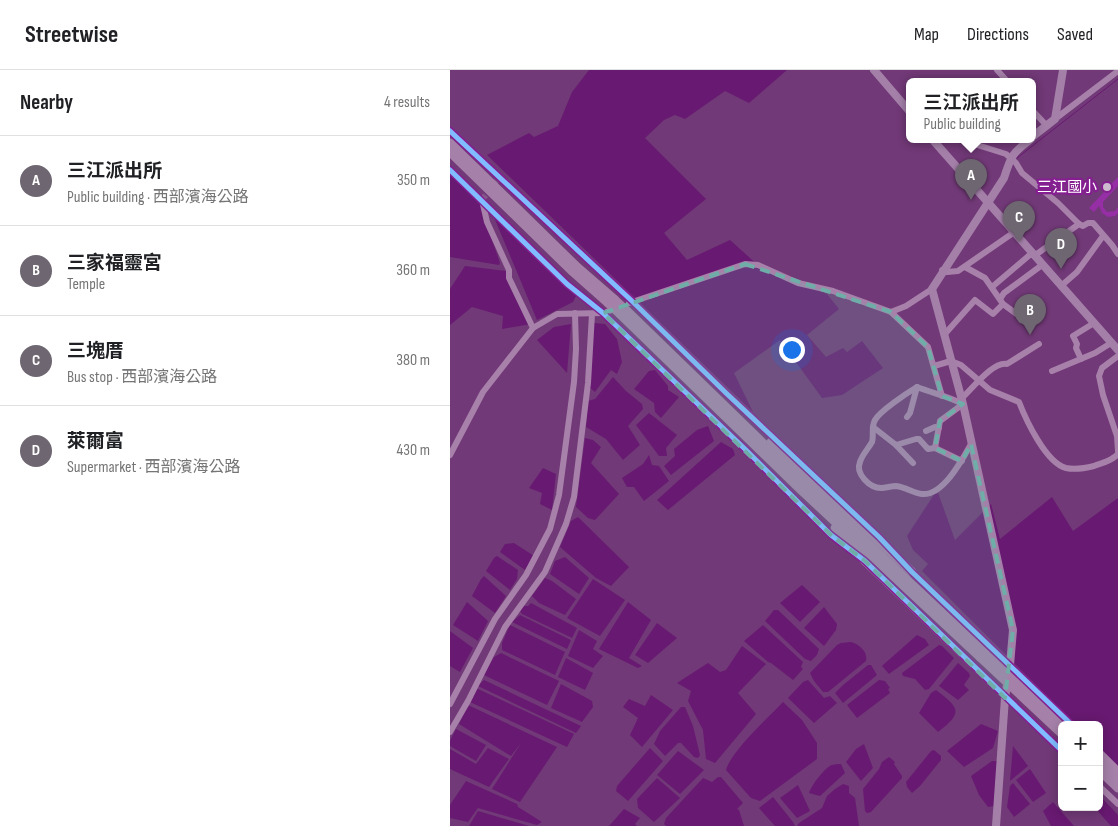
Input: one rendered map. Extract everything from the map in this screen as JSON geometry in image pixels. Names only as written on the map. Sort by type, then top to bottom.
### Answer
[{"type":"highway","points":[[450,143],[574,268]]},
{"type":"highway","points":[[450,152],[804,483],[1058,730]]},
{"type":"highway","points":[[688,374],[734,408],[912,572]]},
{"type":"highway","points":[[688,374],[734,430],[831,524],[865,561]]},
{"type":"highway","points":[[983,655],[1058,721]]},
{"type":"highway","points":[[1103,764],[1118,778]]},
{"type":"highway","points":[[1103,774],[1118,788]]},
{"type":"main road","points":[[874,70],[906,107]]},
{"type":"main road","points":[[1036,134],[1056,119],[1063,70]]},
{"type":"main road","points":[[935,143],[1118,350]]},
{"type":"main road","points":[[996,826],[1005,698],[1013,630],[962,401],[932,288],[1004,178],[1010,157],[1025,143]]},
{"type":"street","points":[[1056,119],[1118,71]]},
{"type":"street","points":[[1036,114],[1047,126]]},
{"type":"street","points":[[450,132],[633,302],[1068,721]]},
{"type":"street","points":[[971,143],[1010,157],[1022,173],[1058,203],[1079,224],[1083,226],[1093,223],[1118,254]]},
{"type":"street","points":[[450,170],[571,287],[603,313],[747,451],[831,535],[865,561],[1058,747]]},
{"type":"street","points":[[482,200],[488,222],[509,270],[509,278],[532,328]]},
{"type":"street","points":[[992,287],[1033,254],[1079,224]]},
{"type":"street","points":[[942,270],[947,272],[958,271],[1014,233]]},
{"type":"street","points":[[1061,286],[1082,266],[1103,236]]},
{"type":"street","points":[[450,455],[483,392],[532,328],[557,314],[603,313],[745,264],[758,265],[798,283],[833,291],[891,312],[928,348],[942,396]]},
{"type":"street","points":[[944,335],[975,300],[993,314],[1001,302],[1004,293],[1042,265]]},
{"type":"street","points":[[965,267],[980,274],[992,287],[1001,302],[1018,315],[1021,320]]},
{"type":"street","points":[[891,312],[906,306],[932,288]]},
{"type":"street","points":[[450,704],[495,619],[530,568],[550,529],[563,470],[574,382],[577,313]]},
{"type":"street","points":[[450,732],[468,701],[505,626],[544,572],[566,524],[574,497],[586,402],[590,360],[591,314]]},
{"type":"street","points":[[1081,359],[1076,348],[1078,344],[1073,336],[1094,323]]},
{"type":"street","points":[[1052,371],[1095,353],[1111,343]]},
{"type":"street","points":[[936,448],[940,421],[962,401],[988,371],[1002,363],[1007,364],[1040,344]]},
{"type":"street","points":[[934,366],[951,361],[961,365],[990,390],[1019,402],[1029,426],[1053,459],[1066,468],[1086,468],[1107,461],[1118,453],[1117,436],[1102,394],[1099,376],[1102,368],[1118,356]]},
{"type":"street","points":[[917,387],[962,401]]},
{"type":"street","points":[[906,417],[910,413],[917,387]]},
{"type":"street","points":[[917,387],[874,420],[872,441],[859,467],[867,482],[880,488],[895,486],[929,494],[939,488],[957,468],[971,444]]},
{"type":"street","points":[[873,427],[914,463]]},
{"type":"street","points":[[926,431],[935,427],[939,428]]},
{"type":"street","points":[[896,446],[916,438],[928,449],[936,448],[962,461]]},
{"type":"street","points":[[1103,755],[1118,770]]},
{"type":"street","points":[[1103,790],[1118,804]]},
{"type":"highlighted area","points":[[745,264],[891,312],[928,347],[942,396],[963,404],[940,421],[935,448],[962,461],[971,444],[1013,630],[1005,698],[865,561],[831,535],[603,313]]},
{"type":"shaded area","points":[[589,70],[787,70],[749,103],[725,91],[685,119],[675,115],[664,120],[645,138],[706,199],[664,233],[687,260],[730,240],[760,267],[827,294],[839,309],[807,335],[826,357],[843,348],[847,352],[862,341],[883,368],[842,395],[822,398],[780,340],[734,373],[753,412],[487,155],[529,133],[534,137],[558,126],[572,92]]},
{"type":"shaded area","points":[[450,171],[478,198],[500,263],[499,265],[450,257]]},
{"type":"shaded area","points":[[1118,177],[1118,186],[1103,202],[1103,207],[1107,212],[1115,211],[1118,207],[1118,213],[1115,216],[1108,217],[1102,213],[1099,206],[1094,212],[1089,208]]},
{"type":"shaded area","points":[[491,210],[575,291],[576,296],[573,302],[537,320]]},
{"type":"shaded area","points":[[465,266],[506,271],[510,275],[531,324],[502,329],[503,316],[472,307],[450,325],[450,289]]},
{"type":"shaded area","points":[[593,323],[605,324],[617,339],[622,362],[617,374],[611,370],[595,392],[589,387]]},
{"type":"shaded area","points":[[571,324],[567,373],[537,340],[554,327]]},
{"type":"shaded area","points":[[655,370],[668,386],[668,390],[679,397],[661,418],[655,412],[654,403],[634,389],[649,371]]},
{"type":"shaded area","points":[[613,377],[642,404],[643,409],[628,426],[640,445],[623,460],[606,439],[586,427],[588,401],[595,399]]},
{"type":"shaded area","points":[[649,413],[677,435],[666,448],[667,456],[659,456],[636,425]]},
{"type":"shaded area","points":[[708,426],[714,441],[671,475],[664,466],[675,456],[674,449],[697,430]]},
{"type":"shaded area","points":[[585,438],[593,440],[601,447],[591,463],[619,494],[595,520],[588,518],[576,507]]},
{"type":"shaded area","points":[[721,442],[733,449],[735,455],[668,510],[657,500]]},
{"type":"shaded area","points":[[649,455],[652,465],[659,466],[669,481],[644,501],[634,487],[627,487],[622,478],[643,464]]},
{"type":"shaded area","points":[[543,468],[556,474],[552,510],[540,504],[542,493],[529,488]]},
{"type":"shaded area","points":[[937,490],[955,540],[991,504],[1000,539],[1052,497],[1073,531],[1118,498],[1118,766],[1103,752],[1103,721],[1072,721],[922,571],[928,564],[913,550],[907,536]]},
{"type":"shaded area","points":[[578,517],[629,567],[611,586],[596,578],[560,547],[571,521]]},
{"type":"shaded area","points":[[514,543],[534,556],[525,570],[500,552],[505,544]]},
{"type":"shaded area","points":[[497,556],[518,570],[517,579],[510,590],[486,571]]},
{"type":"shaded area","points":[[565,557],[589,578],[579,594],[550,574],[555,561]]},
{"type":"shaded area","points":[[484,576],[506,596],[495,613],[472,596]]},
{"type":"shaded area","points":[[545,578],[576,599],[565,615],[539,603],[532,596]]},
{"type":"shaded area","points":[[593,579],[625,600],[600,636],[567,618]]},
{"type":"shaded area","points":[[802,585],[820,602],[800,622],[780,603]]},
{"type":"shaded area","points":[[467,602],[488,621],[478,641],[453,625]]},
{"type":"shaded area","points":[[628,602],[651,620],[629,658],[642,666],[638,668],[599,649]]},
{"type":"shaded area","points":[[531,603],[577,628],[572,638],[522,614],[520,611],[524,606],[528,606]]},
{"type":"shaded area","points":[[824,607],[837,624],[836,630],[824,646],[804,628]]},
{"type":"shaded area","points":[[774,610],[778,610],[819,649],[817,655],[811,661],[805,659],[765,621]]},
{"type":"shaded area","points":[[520,615],[571,640],[567,649],[512,622]]},
{"type":"shaded area","points":[[657,623],[677,638],[648,663],[635,655]]},
{"type":"shaded area","points":[[510,625],[565,652],[555,675],[502,650],[502,643]]},
{"type":"shaded area","points":[[763,625],[803,662],[801,667],[803,669],[793,680],[744,641]]},
{"type":"shaded area","points":[[579,630],[597,641],[593,649],[603,656],[593,668],[568,656]]},
{"type":"shaded area","points":[[450,631],[473,648],[460,672],[450,666]]},
{"type":"shaded area","points":[[917,635],[925,639],[929,645],[889,674],[882,666]]},
{"type":"shaded area","points":[[851,642],[862,649],[866,655],[866,661],[828,692],[823,692],[810,673],[837,645]]},
{"type":"shaded area","points":[[939,645],[954,658],[929,689],[925,690],[915,679],[903,676],[902,673]]},
{"type":"shaded area","points":[[742,646],[766,664],[738,693],[756,714],[715,763],[706,759],[703,730],[688,701],[691,691],[677,683],[708,663],[720,672],[726,670]]},
{"type":"shaded area","points":[[501,653],[559,681],[547,705],[484,675],[494,657]]},
{"type":"shaded area","points":[[566,658],[593,673],[585,690],[558,677]]},
{"type":"shaded area","points":[[958,663],[970,676],[964,685],[969,690],[958,700],[939,686]]},
{"type":"shaded area","points":[[868,665],[871,665],[877,675],[843,703],[835,693]]},
{"type":"shaded area","points":[[484,680],[581,726],[576,733],[478,686]]},
{"type":"shaded area","points":[[808,680],[824,698],[830,696],[837,703],[814,723],[788,698],[803,682]]},
{"type":"shaded area","points":[[879,680],[885,681],[890,688],[888,689],[890,693],[857,718],[847,705]]},
{"type":"shaded area","points":[[561,684],[592,701],[593,707],[582,722],[551,708]]},
{"type":"shaded area","points":[[476,688],[574,734],[567,747],[470,702]]},
{"type":"shaded area","points":[[936,690],[950,701],[955,711],[952,720],[938,732],[919,713],[931,693]]},
{"type":"shaded area","points":[[651,695],[673,710],[642,747],[630,735],[638,718],[623,707],[629,699],[645,706]]},
{"type":"shaded area","points":[[783,702],[802,720],[817,743],[817,759],[760,801],[751,798],[726,770],[735,753]]},
{"type":"shaded area","points":[[468,705],[557,747],[520,802],[492,789],[521,743],[511,756],[459,724]]},
{"type":"shaded area","points":[[681,707],[685,707],[693,726],[700,755],[698,758],[694,757],[681,743],[678,743],[665,756],[654,744],[660,731]]},
{"type":"shaded area","points":[[981,724],[998,731],[993,748],[964,767],[947,751]]},
{"type":"shaded area","points":[[456,729],[486,745],[476,761],[450,746],[450,741]]},
{"type":"shaded area","points":[[864,744],[873,768],[861,781],[846,762],[856,749]]},
{"type":"shaded area","points":[[1013,746],[1028,766],[1010,781]]},
{"type":"shaded area","points":[[488,748],[509,759],[489,787],[450,769],[450,749],[476,764]]},
{"type":"shaded area","points":[[650,748],[663,761],[628,801],[616,791],[617,786]]},
{"type":"shaded area","points":[[934,750],[941,756],[941,760],[912,793],[907,787],[906,782],[931,751]]},
{"type":"shaded area","points":[[678,751],[704,770],[680,794],[657,775]]},
{"type":"shaded area","points":[[889,757],[895,762],[894,764],[902,778],[871,812],[867,813],[865,811],[863,789],[879,769],[882,762]]},
{"type":"shaded area","points":[[992,761],[997,761],[994,806],[988,807],[979,795],[971,776]]},
{"type":"shaded area","points":[[841,764],[845,773],[820,796],[809,793],[815,782],[829,766]]},
{"type":"shaded area","points":[[1030,769],[1046,793],[1033,802],[1016,780]]},
{"type":"shaded area","points":[[721,777],[743,803],[737,809],[744,826],[666,826],[664,824],[666,818],[703,778],[712,782]]},
{"type":"shaded area","points":[[657,778],[680,798],[654,822],[638,808],[637,799]]},
{"type":"shaded area","points":[[466,781],[517,804],[518,807],[542,822],[537,825],[478,808],[468,822],[450,818],[450,805]]},
{"type":"shaded area","points":[[1013,783],[1030,804],[1014,817],[1007,807],[1010,786]]},
{"type":"shaded area","points":[[843,784],[849,786],[849,793],[855,798],[859,826],[797,826],[822,808],[827,796]]},
{"type":"shaded area","points":[[798,785],[810,811],[797,818],[780,798]]},
{"type":"shaded area","points":[[773,797],[795,826],[775,826],[759,808]]},
{"type":"shaded area","points":[[1103,799],[1118,815],[1118,826],[1111,826],[1098,811],[1103,811]]},
{"type":"shaded area","points":[[1053,802],[1058,808],[1058,811],[1061,811],[1074,826],[1051,826],[1043,811]]},
{"type":"shaded area","points":[[624,809],[640,818],[635,824],[637,826],[609,826]]},
{"type":"shaded area","points":[[478,811],[529,826],[469,826]]},
{"type":"waterway","points":[[1017,158],[1118,79]]},
{"type":"tunnel","points":[[482,200],[499,177]]},
{"type":"cycle path","points":[[450,131],[633,302],[1068,721]]},
{"type":"cycle path","points":[[450,170],[567,284],[603,313],[747,451],[831,535],[865,561],[1058,747]]},
{"type":"place","name":"三江國小","points":[[1107,187]]},
{"type":"place","name":"三江派出所","points":[[971,200]]},
{"type":"place","name":"三塊厝","points":[[1019,242]]},
{"type":"place","name":"萊爾富","points":[[1061,269]]},
{"type":"place","name":"三家福靈宮","points":[[1030,335]]}]
